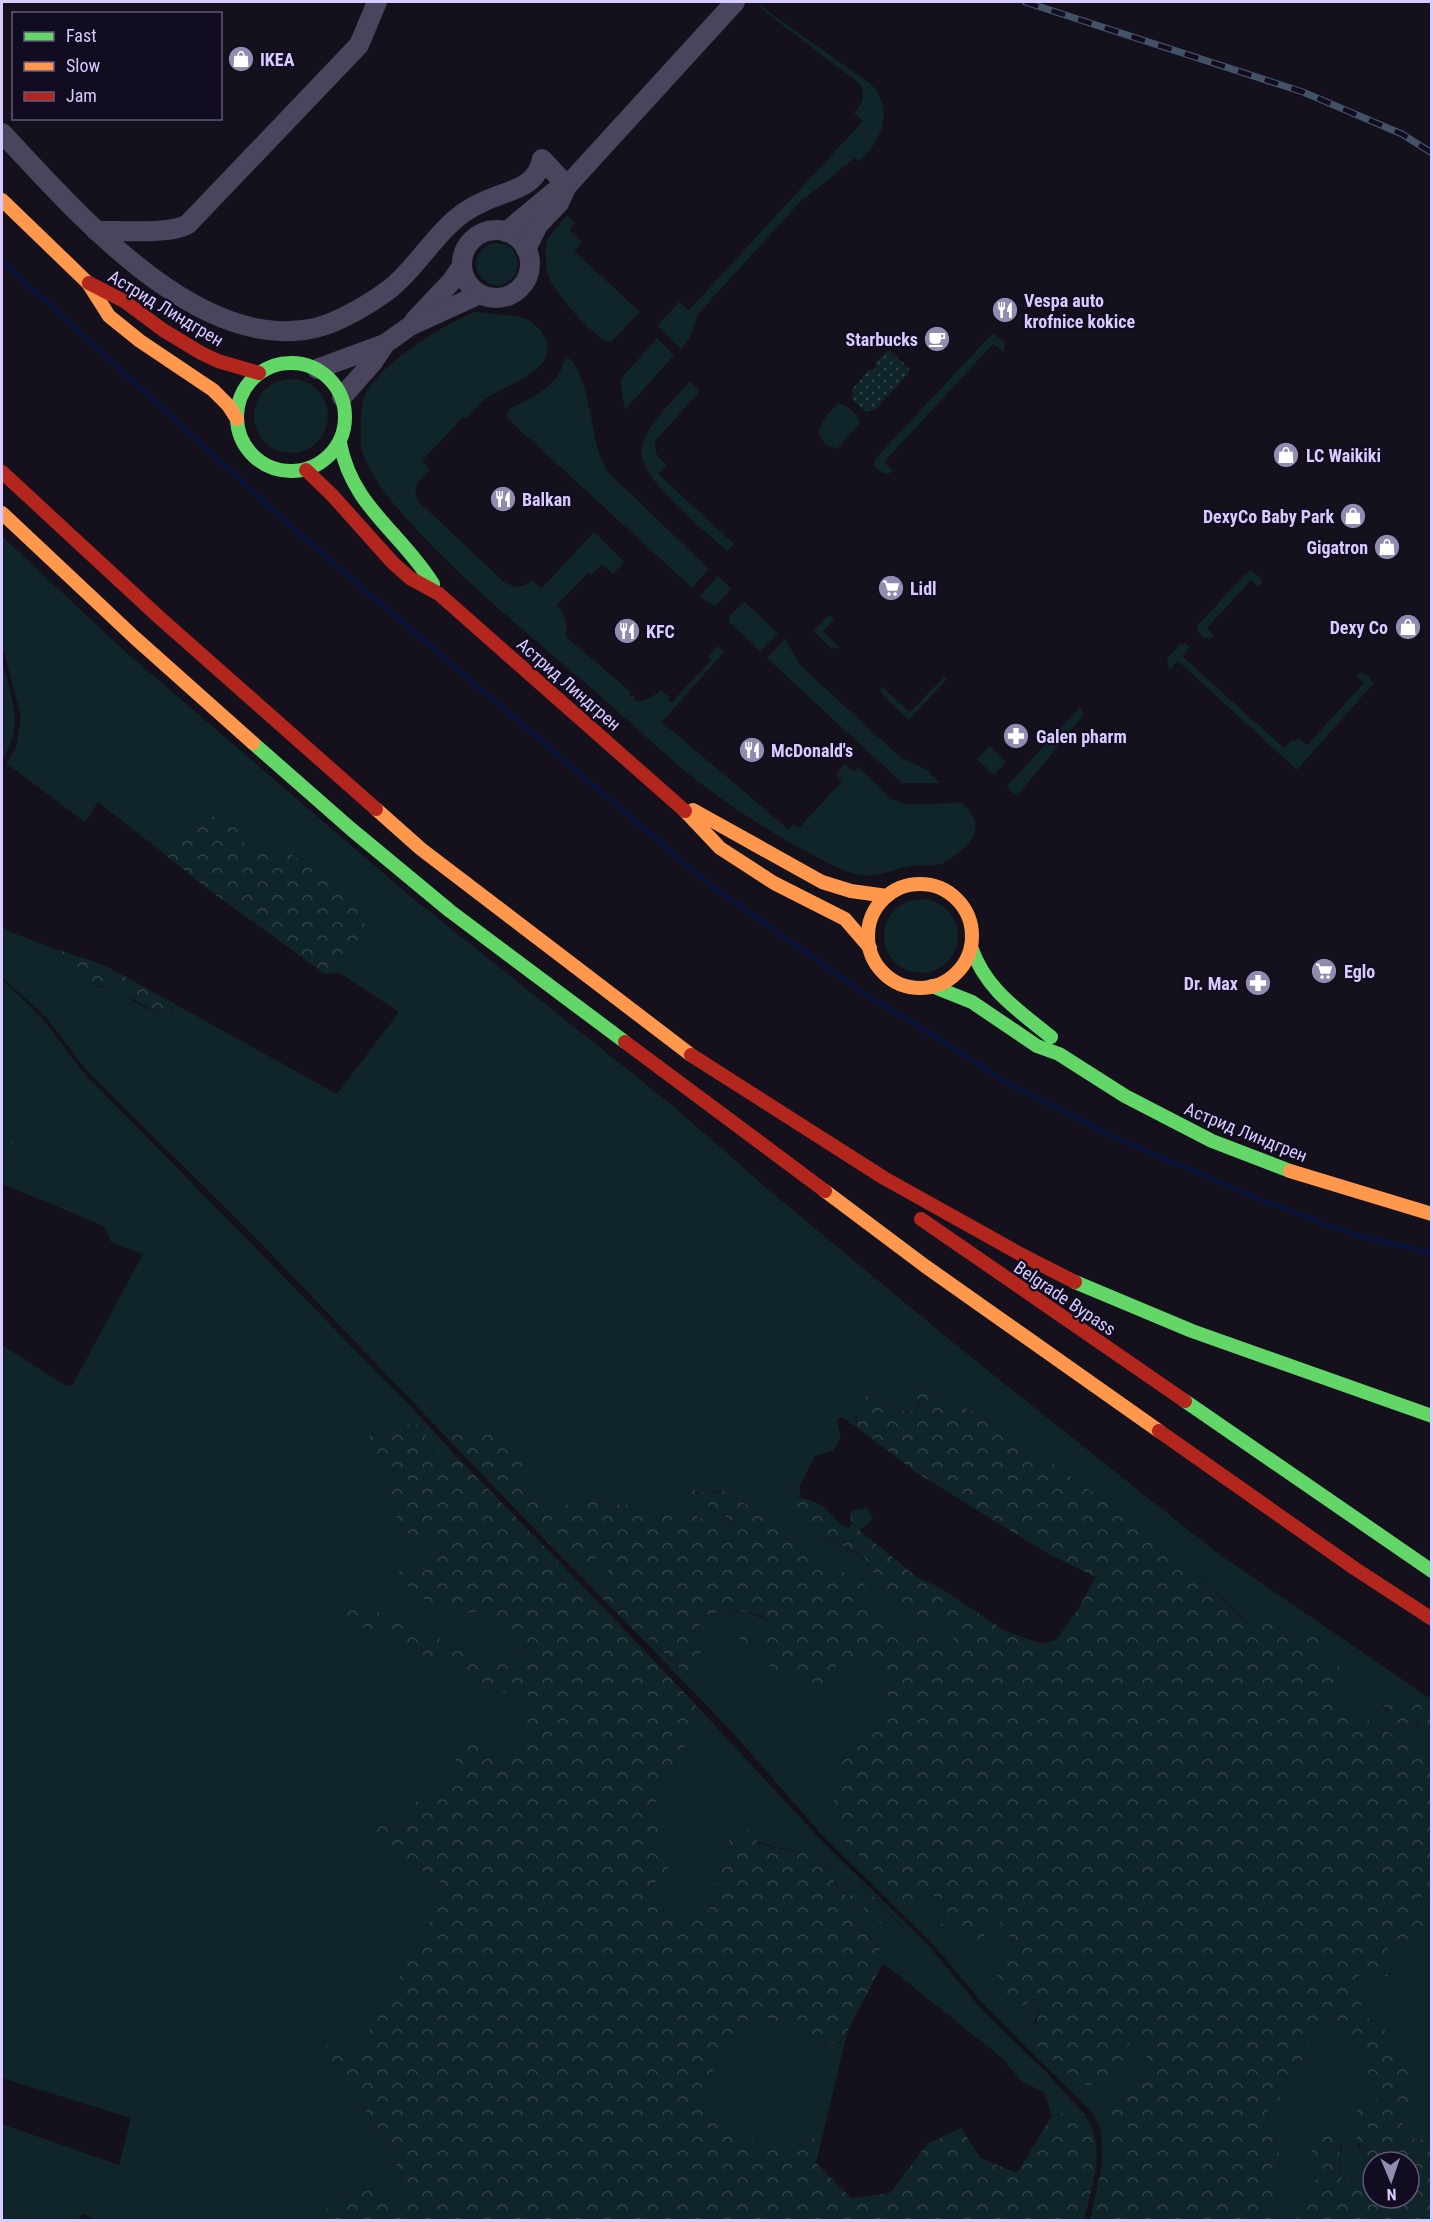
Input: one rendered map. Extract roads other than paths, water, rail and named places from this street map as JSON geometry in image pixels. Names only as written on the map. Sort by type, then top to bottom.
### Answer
[{"type":"main road","name":"Астрид Линдгрен","points":[[2,200],[88,283],[109,316],[140,341],[213,390],[228,405],[237,419]]},
{"type":"main road","name":"Астрид Линдгрен","points":[[88,283],[123,301],[163,330],[201,353],[218,361],[259,373]]},
{"type":"main road","points":[[288,363],[303,364],[317,369],[328,376],[342,397],[346,420],[340,443],[320,464],[306,470],[278,470],[259,460],[245,445],[239,432],[237,408],[245,388],[259,373],[273,366],[288,363]]},
{"type":"main road","name":"Астрид Линдгрен","points":[[340,443],[341,458],[349,480],[376,516],[418,561],[439,594]]},
{"type":"main road","name":"Астрид Линдгрен","points":[[306,470],[330,493],[388,559],[409,577],[439,594],[676,801],[720,848],[774,883],[845,919],[870,948]]},
{"type":"main road","points":[[2,472],[161,620],[421,849],[682,1050],[891,1198]]},
{"type":"main road","points":[[2,513],[134,637],[351,829],[450,911],[925,1266],[1354,1568],[1431,1619]]},
{"type":"main road","name":"Астрид Линдгрен","points":[[676,801],[725,826],[822,882],[851,891],[888,896]]},
{"type":"main road","points":[[920,884],[942,889],[961,903],[971,924],[971,947],[961,968],[943,982],[932,986],[909,987],[898,983],[880,968],[870,948],[868,936],[873,914],[888,896],[908,885],[920,884]]},
{"type":"main road","name":"Астрид Линдгрен","points":[[971,947],[978,967],[989,983],[1007,1001],[1050,1034],[1059,1054]]},
{"type":"main road","name":"Астрид Линдгрен","points":[[932,986],[972,1002],[1037,1046],[1059,1054],[1125,1096],[1212,1141],[1307,1177],[1431,1214]]},
{"type":"main road","points":[[682,1050],[884,1178],[1020,1254],[1078,1282],[1192,1331],[1431,1416]]},
{"type":"main road","name":"Belgrade Bypass","points":[[910,1212],[1431,1571]]},
{"type":"street","points":[[96,231],[178,229],[195,217],[274,131],[358,45],[377,2]]},
{"type":"street","points":[[526,249],[538,225],[559,203],[567,186],[735,2]]},
{"type":"street","points":[[2,133],[96,231],[156,279],[189,303],[261,330],[317,328],[348,314],[392,287],[448,226],[478,204],[526,184],[537,174],[542,159],[560,175],[567,186]]},
{"type":"street","points":[[506,232],[549,194],[567,186]]},
{"type":"street","points":[[410,326],[423,309],[451,282],[462,266],[465,249],[477,236],[493,231],[506,232],[516,238],[526,249],[530,261],[529,270],[521,287],[504,297],[488,297],[480,294],[468,283],[462,266]]},
{"type":"street","points":[[317,369],[385,344],[410,326],[480,294]]},
{"type":"street","points":[[342,397],[373,362],[385,344]]},
{"type":"waterway","points":[[2,261],[296,531],[710,885],[862,992],[1009,1084],[1114,1137],[1261,1200],[1359,1236],[1432,1253]]},
{"type":"railway","points":[[1025,2],[1303,92],[1402,134],[1432,153]]},
{"type":"place","name":"IKEA","points":[[241,59]]},
{"type":"place","name":"Vespa auto krofnice kokice","points":[[1005,310]]},
{"type":"place","name":"Starbucks","points":[[937,339]]},
{"type":"place","name":"LC Waikiki","points":[[1286,455]]},
{"type":"place","name":"Balkan","points":[[503,499]]},
{"type":"place","name":"DexyCo Baby Park","points":[[1353,516]]},
{"type":"place","name":"Gigatron","points":[[1387,547]]},
{"type":"place","name":"Lidl","points":[[891,588]]},
{"type":"place","name":"Dexy Co","points":[[1408,627]]},
{"type":"place","name":"KFC","points":[[627,631]]},
{"type":"place","name":"Galen pharm","points":[[1016,736]]},
{"type":"place","name":"McDonald's","points":[[752,750]]},
{"type":"place","name":"Eglo","points":[[1324,971]]},
{"type":"place","name":"Dr. Max","points":[[1258,983]]}]
